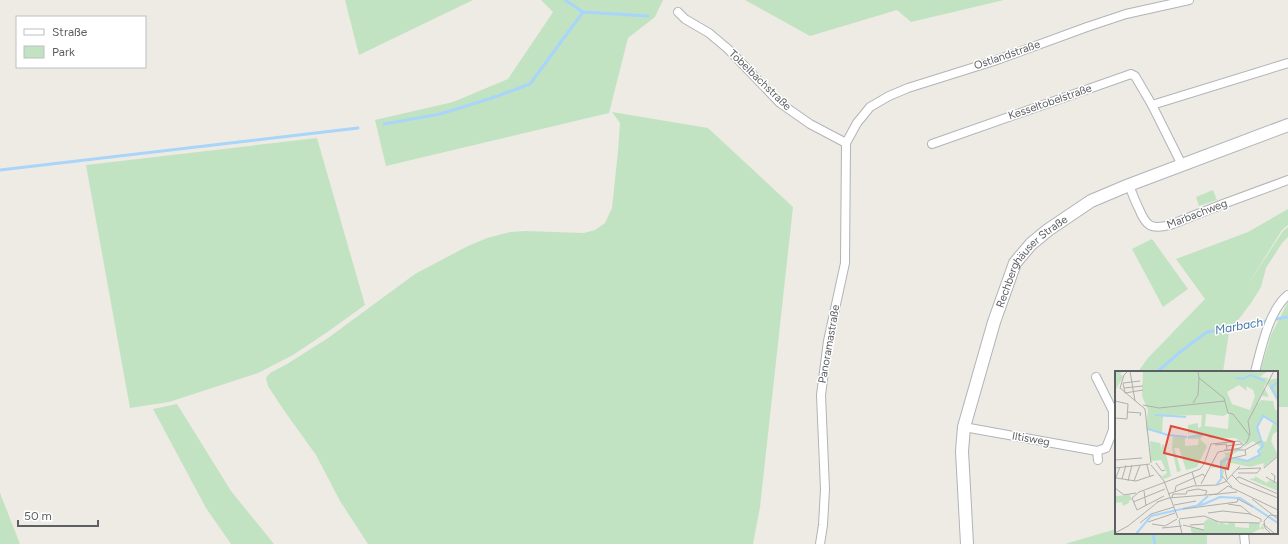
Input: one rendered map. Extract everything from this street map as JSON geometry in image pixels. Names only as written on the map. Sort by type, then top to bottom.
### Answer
[{"type":"street","name":"Ostlandstraße","points":[[846,143],[857,123],[870,107],[889,96],[994,61],[1120,16],[1189,0]]},
{"type":"street","name":"Tobelbachstraße","points":[[678,12],[685,20],[709,33],[723,45],[780,103],[810,124],[846,143]]},
{"type":"street","points":[[1152,105],[1288,63]]},
{"type":"street","name":"Kesseltobelstraße","points":[[932,144],[1131,74],[1135,76],[1152,105],[1182,165]]},
{"type":"street","name":"Rechberghäuser Straße","points":[[967,544],[962,451],[964,427],[994,322],[1015,263],[1031,244],[1066,217],[1096,199],[1288,125]]},
{"type":"street","name":"Panoramastraße","points":[[820,544],[823,525],[825,489],[821,395],[828,341],[845,263],[846,143]]},
{"type":"street","name":"Marbachweg","points":[[1129,185],[1144,221],[1152,226],[1161,227],[1170,225],[1288,180]]},
{"type":"street","points":[[1255,371],[1263,339],[1278,305],[1288,295]]},
{"type":"street","points":[[1096,377],[1113,411],[1113,430],[1106,448],[1097,450],[1098,460]]},
{"type":"street","name":"Iltisweg","points":[[964,427],[1097,450]]},
{"type":"street","points":[[1244,534],[1245,544]]},
{"type":"green space","points":[[345,0],[473,0],[359,55]]},
{"type":"green space","points":[[541,0],[663,0],[655,17],[628,38],[609,113],[386,166],[375,120],[453,102],[508,79],[553,12]]},
{"type":"green space","points":[[745,0],[1004,0],[911,22],[897,10],[810,36]]},
{"type":"green space","points":[[612,112],[708,128],[793,207],[760,507],[753,544],[368,544],[340,501],[316,455],[268,386],[266,378],[270,373],[328,338],[415,274],[466,247],[487,238],[510,232],[525,231],[584,233],[595,230],[605,223],[612,208],[620,123]]},
{"type":"green space","points":[[317,138],[365,305],[293,355],[258,373],[169,402],[130,408],[86,165]]},
{"type":"green space","points":[[1213,190],[1217,200],[1199,206],[1196,197]]},
{"type":"green space","points":[[1288,209],[1288,225],[1282,230],[1247,286],[1283,231],[1288,227],[1288,237],[1282,243],[1266,268],[1261,287],[1229,332],[1223,371],[1139,371],[1147,359],[1205,299],[1176,259],[1248,232]]},
{"type":"green space","points":[[1152,239],[1188,289],[1163,307],[1132,249]]},
{"type":"green space","points":[[1288,302],[1288,407],[1278,407],[1278,371],[1260,371],[1271,335]]},
{"type":"green space","points":[[177,404],[231,491],[274,544],[231,544],[206,508],[153,409]]},
{"type":"green space","points":[[0,493],[20,544],[0,544]]},
{"type":"green space","points":[[1115,529],[1115,534],[1207,534],[1207,544],[1065,544]]},
{"type":"waterway","points":[[565,0],[583,12]]},
{"type":"waterway","points":[[384,124],[440,114],[492,98],[530,84],[583,12],[648,16]]},
{"type":"waterway","points":[[0,170],[358,128]]},
{"type":"waterway","name":"Marbach","points":[[1158,371],[1180,352],[1207,332],[1288,317]]},
{"type":"waterway","name":"Marbach","points":[[1153,534],[1155,544]]}]
